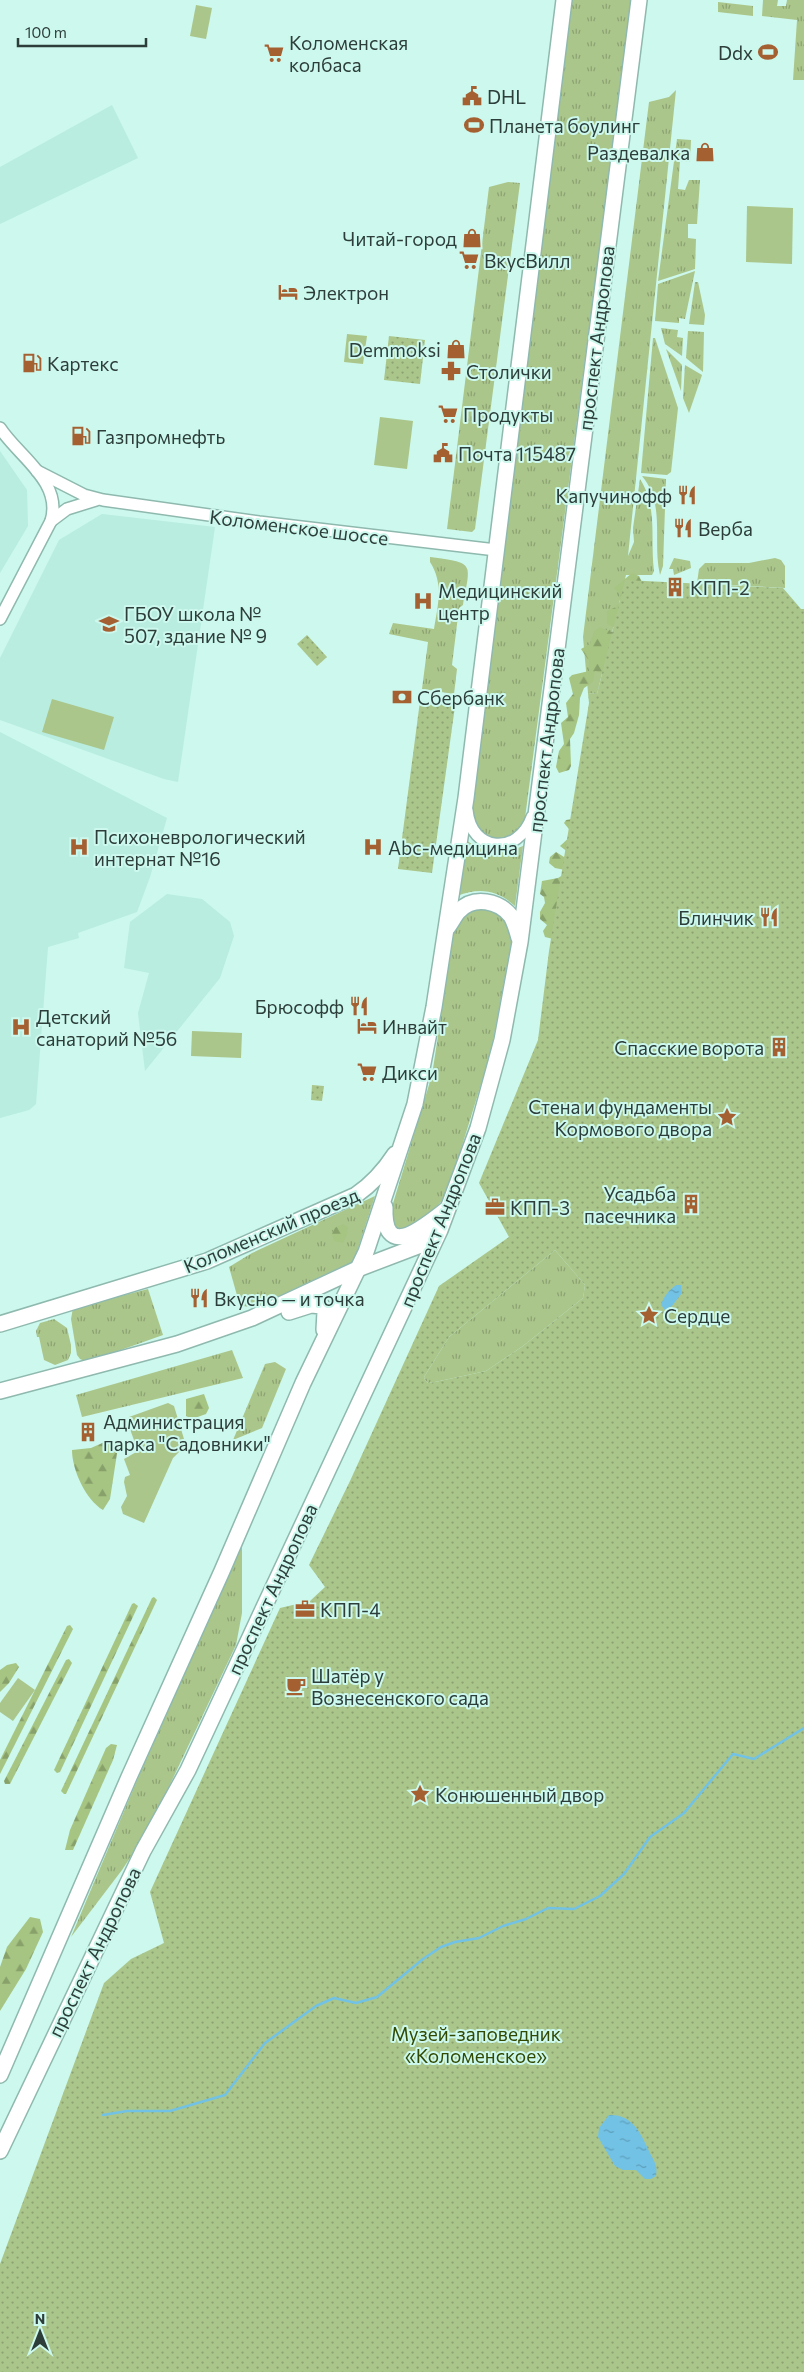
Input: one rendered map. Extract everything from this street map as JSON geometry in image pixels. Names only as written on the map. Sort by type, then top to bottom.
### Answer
[{"type":"main road","name":"проспект Андропова","points":[[0,2075],[322,1340],[355,1270],[366,1252],[416,1104],[446,931],[466,798],[564,0]]},
{"type":"main road","name":"проспект Андропова","points":[[0,2152],[143,1851],[188,1770],[440,1230],[478,1128],[500,1050],[520,942],[639,0]]},
{"type":"main road","points":[[446,931],[461,909],[474,902],[486,902],[498,905],[510,915],[520,942]]},
{"type":"main road","name":"Коломенский проезд","points":[[0,1324],[207,1262],[356,1194],[366,1188],[385,1169],[405,1139]]},
{"type":"main road","points":[[385,1198],[386,1225],[390,1233],[400,1237],[410,1235],[422,1229],[450,1205]]},
{"type":"main road","points":[[0,1391],[177,1344],[252,1318],[355,1270],[418,1246],[440,1230]]},
{"type":"main road","points":[[252,1318],[261,1321],[310,1305],[322,1306],[325,1317],[322,1340]]},
{"type":"street","points":[[0,428],[16,449],[37,470],[47,485],[52,501],[60,509],[69,508]]},
{"type":"street","name":"Коломенское шоссе","points":[[37,470],[84,495],[103,500],[278,524],[496,550]]},
{"type":"street","points":[[0,619],[51,521],[54,489],[69,486],[77,499],[69,508],[51,521]]},
{"type":"street","name":"Коломенское шоссе","points":[[69,508],[86,502],[103,500]]},
{"type":"street","points":[[466,798],[468,822],[473,831],[485,841],[501,844],[512,842],[526,832],[538,800]]},
{"type":"shaded area","points":[[112,105],[138,158],[0,224],[0,167]]},
{"type":"shaded area","points":[[0,451],[27,490],[28,526],[0,573]]},
{"type":"shaded area","name":"ГБОУ школа № 507, здание № 9","points":[[102,514],[215,527],[178,782],[164,779],[0,720],[0,658],[59,540]]},
{"type":"shaded area","name":"Психоневрологический интернат №16","points":[[0,732],[167,818],[150,877],[137,912],[78,933],[79,938],[48,947],[36,1104],[29,1110],[0,1118]]},
{"type":"shaded area","points":[[167,894],[202,899],[230,922],[234,936],[220,978],[145,1071],[138,1013],[149,973],[124,968],[130,922]]},
{"type":"green space","points":[[572,0],[632,0],[525,818],[516,831],[510,835],[503,838],[495,838],[488,837],[482,833],[476,826],[471,811]]},
{"type":"green space","points":[[763,0],[778,0],[777,6],[786,6],[787,0],[804,0],[804,80],[793,80],[797,20],[762,16]]},
{"type":"green space","points":[[718,2],[753,6],[753,16],[718,12]]},
{"type":"green space","points":[[196,5],[212,8],[206,39],[190,36]]},
{"type":"green space","points":[[676,90],[628,556],[634,542],[633,528],[640,479],[646,490],[651,512],[654,571],[652,575],[626,575],[597,694],[588,693],[583,637],[649,102],[669,97]]},
{"type":"green space","points":[[677,139],[691,140],[690,162],[680,161],[678,189],[685,190],[689,180],[700,180],[697,224],[688,224],[688,238],[696,239],[695,269],[658,281]]},
{"type":"green space","points":[[508,182],[520,183],[475,529],[472,532],[447,529],[489,187]]},
{"type":"green space","points":[[747,206],[793,208],[792,264],[746,262]]},
{"type":"green space","points":[[695,271],[685,319],[679,318],[679,323],[655,321],[658,284]]},
{"type":"green space","points":[[695,282],[698,282],[705,315],[704,325],[689,324]]},
{"type":"green space","points":[[661,328],[678,330],[677,337],[683,338],[682,356],[665,344]]},
{"type":"green space","points":[[688,331],[704,332],[703,372],[686,358]]},
{"type":"green space","points":[[347,334],[367,336],[363,364],[344,362]]},
{"type":"green space","points":[[389,336],[425,340],[420,384],[384,380]]},
{"type":"green space","points":[[653,338],[655,338],[678,408],[671,472],[667,475],[641,473]]},
{"type":"green space","points":[[666,349],[682,365],[681,391]]},
{"type":"green space","points":[[685,365],[702,375],[689,413],[683,398]]},
{"type":"green space","points":[[380,417],[413,421],[407,469],[374,465]]},
{"type":"green space","points":[[642,476],[666,479],[663,566],[660,575],[654,499]]},
{"type":"green space","points":[[430,557],[462,563],[468,572],[463,605],[459,608],[452,665],[457,669],[454,694],[422,689],[428,642],[389,634],[393,623],[434,629],[439,595],[437,578],[430,562]]},
{"type":"green space","points":[[674,558],[690,561],[691,568],[674,575],[673,569],[669,569]]},
{"type":"green space","points":[[775,558],[781,560],[785,566],[785,588],[697,583],[699,569],[705,563],[749,563]]},
{"type":"green space","points":[[632,573],[639,576],[642,582],[605,674],[595,671],[593,682],[584,688],[580,698],[579,715],[574,733],[570,739],[571,766],[569,770],[559,773],[556,767],[559,751],[564,744],[561,723],[568,717],[566,703],[573,694],[569,678],[572,675],[589,671],[589,661],[581,649],[590,644],[594,631],[600,627],[614,633],[618,629],[607,624],[607,611],[616,607],[620,602],[619,593],[614,588]]},
{"type":"green space","name":"Музей-заповедник «Коломенское»","points":[[625,580],[783,588],[801,609],[804,609],[804,2372],[0,2372],[0,2264],[104,1983],[131,1959],[164,1943],[150,1892],[280,1608],[310,1601],[325,1587],[309,1565],[350,1481],[439,1286],[509,1237],[479,1183],[538,1040],[549,951],[589,703],[588,693],[597,694]],"holes":[[[555,1250],[585,1285],[583,1298],[523,1346],[486,1371],[435,1382],[428,1383],[425,1380],[424,1377],[449,1337]]]},
{"type":"green space","points":[[307,635],[327,657],[317,666],[297,644]]},
{"type":"green space","points":[[52,699],[114,717],[104,750],[42,732]]},
{"type":"green space","points":[[420,701],[455,706],[432,873],[398,869]]},
{"type":"green space","points":[[579,811],[594,825],[603,824],[606,836],[612,835],[618,838],[618,849],[627,862],[624,869],[618,875],[602,881],[598,885],[584,888],[585,897],[577,903],[571,920],[558,929],[553,939],[545,937],[543,931],[547,925],[540,919],[540,912],[545,903],[544,897],[540,894],[542,881],[558,878],[566,873],[565,870],[555,868],[549,863],[550,857],[556,852],[564,857],[569,853],[560,846],[573,834],[564,823],[566,820],[573,819],[574,814]]},
{"type":"green space","points":[[466,840],[480,848],[494,852],[508,851],[523,846],[515,906],[495,893],[481,891],[457,896]]},
{"type":"green space","points":[[479,906],[500,912],[513,933],[491,1052],[453,1175],[444,1198],[427,1219],[411,1230],[393,1229],[391,1210],[432,1075],[455,925],[457,919]]},
{"type":"green space","points":[[192,1031],[242,1033],[241,1058],[191,1056]]},
{"type":"green space","points":[[312,1085],[324,1086],[322,1101],[311,1100]]},
{"type":"green space","points":[[375,1196],[354,1261],[256,1307],[240,1306],[229,1267],[252,1253]]},
{"type":"green space","points":[[343,1224],[348,1227],[343,1243],[334,1241],[332,1234],[334,1228]]},
{"type":"green space","points":[[555,1250],[585,1285],[583,1298],[523,1346],[486,1371],[428,1383],[424,1377],[449,1337]]},
{"type":"green space","points":[[148,1289],[163,1335],[87,1362],[80,1359],[77,1355],[71,1319],[73,1308]]},
{"type":"green space","points":[[54,1319],[67,1328],[71,1345],[71,1353],[68,1360],[55,1365],[44,1360],[36,1331],[40,1323]]},
{"type":"green space","points":[[232,1350],[243,1378],[82,1417],[76,1395]]},
{"type":"green space","points":[[275,1362],[286,1369],[262,1428],[233,1440],[265,1364]]},
{"type":"green space","points":[[204,1394],[209,1408],[206,1414],[192,1419],[186,1416],[186,1399]]},
{"type":"green space","points":[[168,1403],[174,1406],[184,1439],[183,1448],[173,1458],[144,1523],[123,1514],[121,1507],[127,1496],[124,1482],[125,1477],[130,1475],[124,1459],[138,1451],[127,1421],[129,1417]]},
{"type":"green space","points":[[109,1440],[118,1447],[110,1499],[103,1510],[91,1499],[81,1484],[74,1466],[72,1450],[91,1448]]},
{"type":"green space","points":[[242,1546],[242,1613],[236,1645],[148,1831],[122,1870],[71,1937],[138,1778]]},
{"type":"green space","points":[[154,1597],[157,1600],[66,1794],[64,1794],[61,1791]]},
{"type":"green space","points":[[134,1603],[138,1606],[60,1772],[57,1773],[54,1770]]},
{"type":"green space","points":[[70,1625],[73,1629],[0,1774],[0,1760],[67,1626]]},
{"type":"green space","points":[[69,1659],[72,1663],[10,1784],[5,1784],[4,1781],[66,1660]]},
{"type":"green space","points":[[16,1663],[19,1667],[9,1683],[0,1692],[0,1670],[7,1665]]},
{"type":"green space","points":[[18,1678],[35,1690],[13,1721],[0,1712],[0,1703]]},
{"type":"green space","points":[[111,1744],[117,1745],[113,1760],[73,1850],[65,1850],[70,1830],[106,1748]]},
{"type":"green space","points":[[30,1917],[40,1919],[43,1932],[26,1969],[0,2011],[0,1967],[7,1947]]},
{"type":"water","points":[[676,1285],[681,1285],[682,1293],[672,1306],[665,1310],[661,1305],[662,1302]]},
{"type":"water","points":[[609,2115],[624,2118],[635,2126],[654,2161],[656,2176],[651,2179],[645,2179],[636,2170],[623,2170],[615,2166],[598,2137],[599,2128]]},
{"type":"waterway","points":[[103,2115],[127,2111],[170,2111],[225,2095],[265,2043],[316,2006],[334,1998],[356,2003],[377,1997],[423,1959],[441,1947],[455,1942],[479,1938],[548,1908],[574,1909],[600,1896],[624,1874],[650,1837],[684,1813],[733,1754],[754,1759],[804,1728]]},
{"type":"place","name":"Ddx","points":[[768,52]]},
{"type":"place","name":"Коломенская колбаса","points":[[274,53]]},
{"type":"place","name":"DHL","points":[[472,96]]},
{"type":"place","name":"Планета боулинг","points":[[474,125]]},
{"type":"place","name":"Раздевалка","points":[[705,152]]},
{"type":"place","name":"Читай-город","points":[[472,238]]},
{"type":"place","name":"ВкусВилл","points":[[469,260]]},
{"type":"place","name":"Электрон","points":[[288,292]]},
{"type":"place","name":"Demmoksi","points":[[456,349]]},
{"type":"place","name":"Картекс","points":[[32,363]]},
{"type":"place","name":"Столички","points":[[451,371]]},
{"type":"place","name":"Продукты","points":[[448,414]]},
{"type":"place","name":"Газпромнефть","points":[[81,436]]},
{"type":"place","name":"Почта 115487","points":[[443,453]]},
{"type":"place","name":"Капучинофф","points":[[687,495]]},
{"type":"place","name":"Верба","points":[[683,528]]},
{"type":"place","name":"КПП-2","points":[[675,587]]},
{"type":"place","name":"Медицинский центр","points":[[423,601]]},
{"type":"place","name":"ГБОУ школа № 507, здание № 9","points":[[109,624]]},
{"type":"place","name":"Сбербанк","points":[[402,697]]},
{"type":"place","name":"Психоневрологический интернат №16","points":[[79,847]]},
{"type":"place","name":"Abc-медицина","points":[[373,847]]},
{"type":"place","name":"Блинчик","points":[[769,917]]},
{"type":"place","name":"Брюсофф","points":[[359,1006]]},
{"type":"place","name":"Инвайт","points":[[367,1026]]},
{"type":"place","name":"Детский санаторий №56","points":[[21,1027]]},
{"type":"place","name":"Спасские ворота","points":[[779,1047]]},
{"type":"place","name":"Дикси","points":[[367,1072]]},
{"type":"place","name":"Стена и фундаменты Кормового двора","points":[[727,1117]]},
{"type":"place","name":"Усадьба пасечника","points":[[691,1204]]},
{"type":"place","name":"КПП-3","points":[[495,1207]]},
{"type":"place","name":"Вкусно — и точка","points":[[199,1298]]},
{"type":"place","name":"Сердце","points":[[649,1315]]},
{"type":"place","name":"Администрация парка \"Садовники\"","points":[[88,1432]]},
{"type":"place","name":"КПП-4","points":[[305,1609]]},
{"type":"place","name":"Шатёр у Вознесенского сада","points":[[296,1686]]},
{"type":"place","name":"Конюшенный двор","points":[[420,1794]]}]
